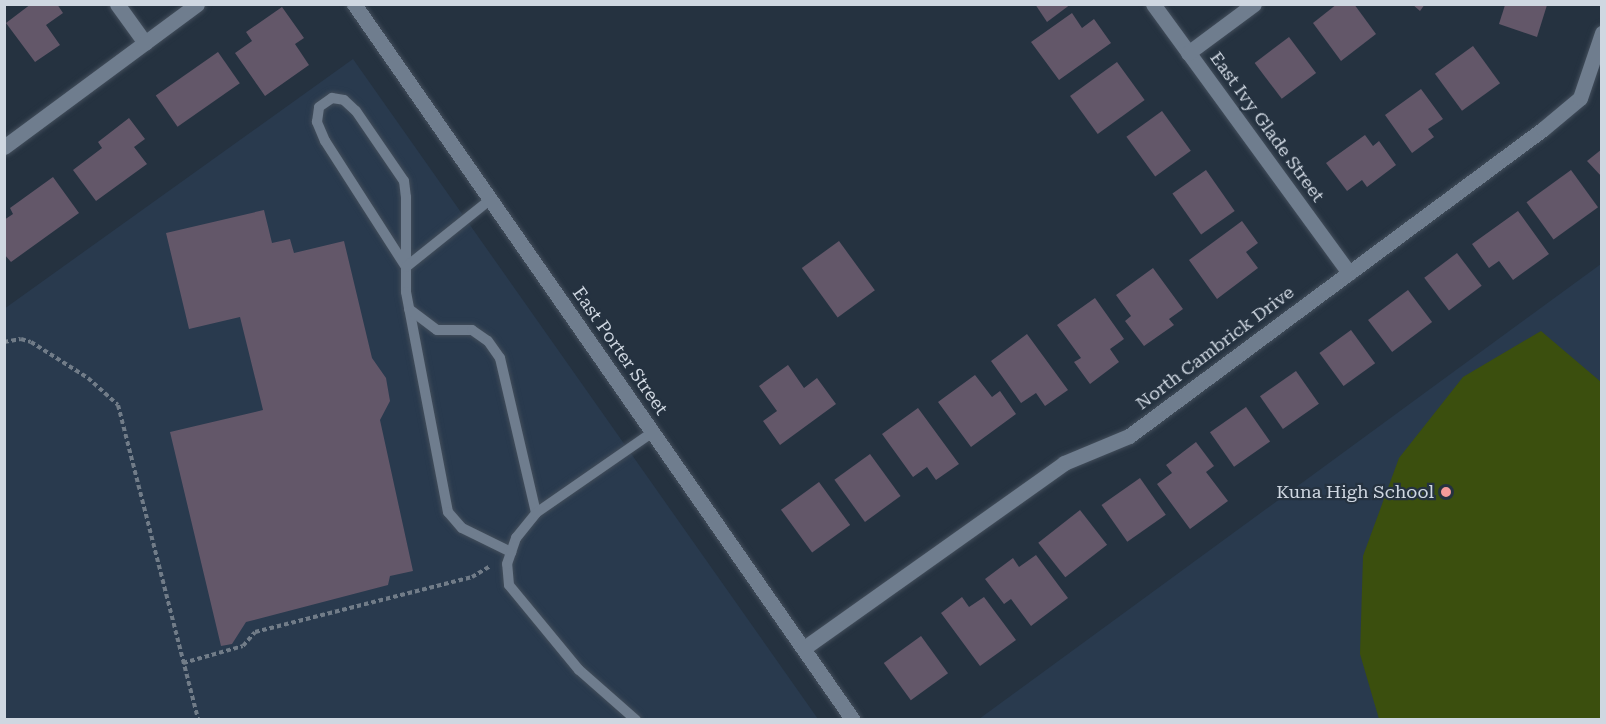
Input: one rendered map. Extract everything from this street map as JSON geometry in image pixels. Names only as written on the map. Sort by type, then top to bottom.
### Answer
[{"type":"street","points":[[117,4],[145,43]]},
{"type":"street","points":[[4,147],[197,4]]},
{"type":"street","name":"East Porter Street","points":[[354,4],[853,720]]},
{"type":"street","name":"East Ivy Glade Street","points":[[1153,4],[1349,273]]},
{"type":"street","points":[[1188,53],[1254,4]]},
{"type":"street","name":"North Cambrick Drive","points":[[804,648],[1064,463],[1129,436],[1580,98],[1602,33]]},
{"type":"lane","points":[[406,267],[325,141],[317,122],[320,107],[332,98],[345,100],[356,111],[404,182],[409,309],[448,512],[462,528],[511,552]]},
{"type":"lane","points":[[406,267],[491,199]]},
{"type":"lane","points":[[409,309],[436,330],[472,330],[488,341],[500,358],[536,513]]},
{"type":"lane","points":[[636,720],[579,670],[510,585],[507,564],[516,538],[536,513],[653,432]]},
{"type":"path","points":[[4,342],[21,339],[31,342],[88,378],[118,405],[198,720]]},
{"type":"path","points":[[183,663],[243,646],[255,632],[472,577],[511,552]]},
{"type":"shaded area","points":[[353,59],[818,719],[5,719],[4,309]]},
{"type":"shaded area","name":"Kuna High School","points":[[1601,264],[1601,719],[979,719]]},
{"type":"green space","points":[[1541,331],[1601,382],[1601,719],[1379,719],[1360,654],[1363,556],[1399,458],[1463,377]]},
{"type":"building","points":[[31,4],[57,4],[63,13],[46,25],[60,45],[35,62],[6,23]]},
{"type":"building","points":[[1035,4],[1071,4],[1047,22]]},
{"type":"building","points":[[1337,4],[1354,4],[1376,34],[1341,61],[1313,23]]},
{"type":"building","points":[[1412,4],[1425,4],[1420,11]]},
{"type":"building","points":[[1505,5],[1547,5],[1537,37],[1499,24]]},
{"type":"building","points":[[282,7],[304,38],[295,44],[309,65],[265,96],[235,53],[252,41],[246,32]]},
{"type":"building","points":[[1072,13],[1082,28],[1094,19],[1111,43],[1059,80],[1031,42]]},
{"type":"building","points":[[1289,37],[1316,73],[1282,99],[1255,63]]},
{"type":"building","points":[[1473,46],[1500,83],[1462,111],[1435,74]]},
{"type":"building","points":[[218,52],[240,83],[178,127],[156,96]]},
{"type":"building","points":[[1117,62],[1145,100],[1098,134],[1070,96]]},
{"type":"building","points":[[1421,89],[1443,119],[1428,129],[1434,137],[1412,153],[1385,115]]},
{"type":"building","points":[[1162,111],[1191,151],[1155,177],[1126,137]]},
{"type":"building","points":[[129,118],[145,139],[134,147],[147,164],[96,201],[73,170],[102,148],[98,142]]},
{"type":"building","points":[[1365,135],[1373,146],[1379,141],[1396,165],[1367,187],[1362,180],[1347,191],[1326,163]]},
{"type":"building","points":[[1602,149],[1602,177],[1587,161]]},
{"type":"building","points":[[1206,170],[1235,211],[1201,234],[1172,194]]},
{"type":"building","points":[[1571,170],[1598,207],[1554,240],[1527,202]]},
{"type":"building","points":[[53,177],[79,213],[11,262],[4,254],[4,220],[13,214],[10,208]]},
{"type":"building","points":[[264,210],[272,243],[290,239],[294,253],[344,241],[372,358],[386,378],[390,401],[380,420],[413,571],[390,576],[388,585],[246,622],[232,644],[221,646],[170,432],[263,410],[240,317],[189,329],[166,233]]},
{"type":"building","points":[[1518,211],[1549,254],[1513,280],[1499,261],[1489,268],[1472,244]]},
{"type":"building","points":[[1242,221],[1258,243],[1246,252],[1258,268],[1217,299],[1189,260]]},
{"type":"building","points":[[839,241],[875,290],[838,317],[802,268]]},
{"type":"building","points":[[1457,253],[1482,286],[1449,310],[1424,278]]},
{"type":"building","points":[[1153,268],[1183,309],[1169,319],[1174,325],[1144,346],[1125,321],[1131,316],[1116,295]]},
{"type":"building","points":[[1408,290],[1432,322],[1392,352],[1368,320]]},
{"type":"building","points":[[1095,298],[1124,339],[1110,349],[1119,362],[1090,384],[1074,362],[1081,358],[1057,325]]},
{"type":"building","points":[[1351,330],[1375,363],[1344,386],[1319,353]]},
{"type":"building","points":[[1027,334],[1068,390],[1045,406],[1036,393],[1021,403],[991,361]]},
{"type":"building","points":[[788,365],[804,388],[817,378],[836,404],[780,445],[763,421],[777,411],[759,386]]},
{"type":"building","points":[[1296,371],[1319,404],[1283,429],[1260,396]]},
{"type":"building","points":[[975,375],[992,397],[1000,391],[1016,414],[971,447],[938,402]]},
{"type":"building","points":[[1246,407],[1270,441],[1234,467],[1210,432]]},
{"type":"building","points":[[918,408],[959,464],[936,480],[927,467],[913,477],[882,434]]},
{"type":"building","points":[[1196,442],[1214,466],[1206,472],[1228,501],[1190,529],[1157,484],[1172,473],[1166,465]]},
{"type":"building","points":[[870,454],[901,496],[865,522],[834,480]]},
{"type":"building","points":[[1140,478],[1166,515],[1127,542],[1101,505]]},
{"type":"building","points":[[819,482],[850,525],[812,553],[781,510]]},
{"type":"building","points":[[1080,510],[1107,545],[1065,577],[1038,543]]},
{"type":"building","points":[[1036,555],[1068,598],[1031,626],[1011,599],[1004,604],[985,579],[1013,558],[1019,567]]},
{"type":"building","points":[[962,597],[969,607],[984,597],[1016,640],[980,666],[941,613]]},
{"type":"building","points":[[921,636],[948,673],[911,700],[884,663]]},
{"type":"place","name":"Kuna High School","points":[[1446,492]]}]
